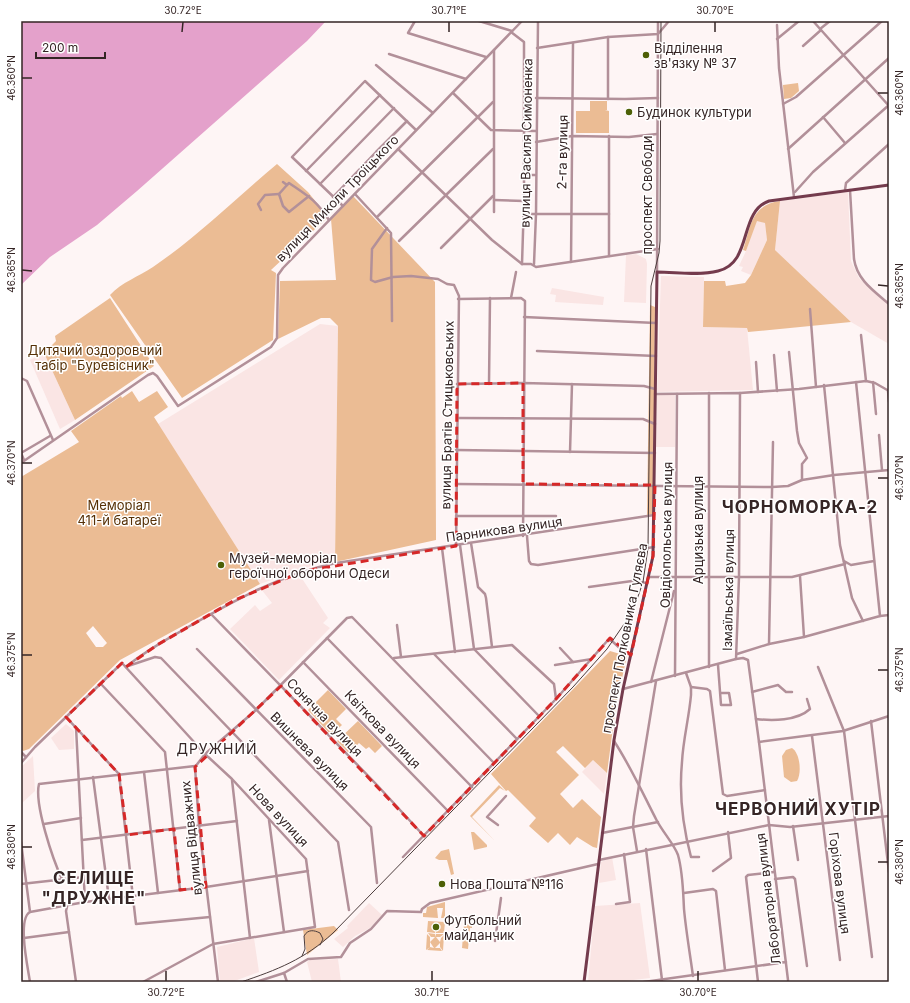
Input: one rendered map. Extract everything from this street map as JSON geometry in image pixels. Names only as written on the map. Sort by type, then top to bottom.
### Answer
[{"type":"main road","points":[[657,272],[713,272],[727,268],[734,263],[738,255],[756,209],[770,200],[889,185]]},
{"type":"main road","name":"проспект Полковника Гуляєва","points":[[584,982],[614,740],[623,689],[648,583],[654,547],[657,272]]},
{"type":"street","points":[[415,21],[408,34],[486,57]]},
{"type":"street","points":[[479,21],[512,31]]},
{"type":"street","name":"вулиця Миколи Троїцького","points":[[53,440],[150,374],[157,376],[178,406],[274,344],[277,333],[278,275],[283,268],[522,21]]},
{"type":"street","name":"вулиця Василя Симоненка","points":[[534,264],[538,21]]},
{"type":"street","name":"проспект Свободи","points":[[657,272],[658,21]]},
{"type":"street","points":[[537,48],[608,37],[658,34],[669,21]]},
{"type":"street","points":[[777,39],[799,21]]},
{"type":"street","points":[[794,192],[845,143],[889,106],[864,80],[813,21]]},
{"type":"street","points":[[802,46],[830,21]]},
{"type":"street","points":[[783,104],[796,97],[882,21]]},
{"type":"street","points":[[777,25],[783,104],[794,197]]},
{"type":"street","name":"вулиця Василя Симоненка","points":[[512,31],[524,42],[524,214],[522,264]]},
{"type":"street","points":[[608,37],[608,99]]},
{"type":"street","name":"2-га вулиця","points":[[571,262],[573,43]]},
{"type":"street","points":[[494,49],[494,212]]},
{"type":"street","points":[[388,54],[466,79]]},
{"type":"street","points":[[788,149],[889,58]]},
{"type":"street","points":[[376,66],[433,113]]},
{"type":"street","points":[[343,206],[292,157],[365,81],[416,130]]},
{"type":"street","points":[[453,93],[491,130],[536,131]]},
{"type":"street","points":[[306,171],[380,95]]},
{"type":"street","points":[[536,98],[658,98]]},
{"type":"street","points":[[377,217],[493,102]]},
{"type":"street","points":[[320,184],[394,108]]},
{"type":"street","points":[[823,117],[845,143]]},
{"type":"street","points":[[333,197],[407,121]]},
{"type":"street","points":[[536,142],[572,136],[632,137],[657,134]]},
{"type":"street","points":[[609,136],[609,256]]},
{"type":"street","points":[[845,190],[846,182],[889,144]]},
{"type":"street","points":[[398,149],[492,240],[522,264],[534,264],[536,267],[658,249]]},
{"type":"street","points":[[399,241],[494,149]]},
{"type":"street","points":[[524,175],[535,174]]},
{"type":"street","points":[[283,182],[287,185],[289,183],[309,196],[322,208],[329,220]]},
{"type":"street","points":[[260,210],[258,204],[265,195],[279,194],[287,185]]},
{"type":"street","points":[[850,189],[854,259],[857,270],[866,284],[889,304]]},
{"type":"street","points":[[279,194],[283,206],[290,212],[309,196]]},
{"type":"street","points":[[355,194],[391,233],[392,321]]},
{"type":"street","points":[[441,248],[469,218],[494,196]]},
{"type":"street","points":[[494,200],[524,201]]},
{"type":"street","points":[[524,214],[609,214]]},
{"type":"street","points":[[387,228],[372,249],[371,278],[375,282],[392,277]]},
{"type":"street","points":[[511,298],[516,272]]},
{"type":"street","name":"вулиця Братів Стицьковських","points":[[392,277],[438,279],[447,284],[454,285],[458,299],[456,546]]},
{"type":"street","points":[[489,384],[490,298]]},
{"type":"street","points":[[458,299],[523,299],[522,536]]},
{"type":"street","points":[[810,309],[816,387]]},
{"type":"street","points":[[524,317],[656,323]]},
{"type":"street","points":[[860,335],[866,381]]},
{"type":"street","points":[[537,350],[656,356]]},
{"type":"street","points":[[789,352],[800,443],[807,458],[802,464],[802,480]]},
{"type":"street","points":[[774,355],[777,391]]},
{"type":"street","points":[[756,362],[758,392]]},
{"type":"street","points":[[21,378],[27,381],[53,440],[21,463]]},
{"type":"street","points":[[655,394],[777,391],[866,381],[873,382],[888,390],[889,402]]},
{"type":"street","points":[[856,382],[880,615]]},
{"type":"street","points":[[873,382],[876,414]]},
{"type":"street","points":[[457,384],[523,383],[644,386],[655,388]]},
{"type":"street","points":[[570,452],[572,384]]},
{"type":"street","points":[[824,385],[840,545],[852,598],[863,621]]},
{"type":"street","name":"Арцизька вулиця","points":[[709,393],[709,667]]},
{"type":"street","name":"Ізмаїльська вулиця","points":[[623,689],[736,659],[738,654],[740,393]]},
{"type":"street","name":"Овідіопольська вулиця","points":[[675,676],[677,394]]},
{"type":"street","points":[[457,418],[643,418],[655,424]]},
{"type":"street","points":[[879,435],[882,470]]},
{"type":"street","points":[[24,460],[21,453],[50,436]]},
{"type":"street","points":[[769,644],[773,442]]},
{"type":"street","points":[[456,450],[655,453]]},
{"type":"street","points":[[456,484],[788,486],[802,480],[834,475],[889,470]]},
{"type":"street","name":"Парникова вулиця","points":[[126,667],[157,645],[261,587],[288,577],[333,564],[527,536],[654,515]]},
{"type":"street","points":[[456,516],[556,516]]},
{"type":"street","points":[[527,536],[529,561],[531,564],[538,565],[654,547]]},
{"type":"street","points":[[471,544],[478,587],[486,598],[492,647]]},
{"type":"street","points":[[460,545],[474,649],[539,716]]},
{"type":"street","points":[[442,548],[455,652]]},
{"type":"street","points":[[649,577],[770,578],[800,576],[844,563],[853,565],[874,561]]},
{"type":"street","points":[[800,576],[804,637]]},
{"type":"street","points":[[589,587],[632,581],[648,583]]},
{"type":"street","points":[[651,682],[675,586]]},
{"type":"street","name":"Сонячна вулиця","points":[[211,614],[377,785],[424,836]]},
{"type":"street","points":[[738,654],[769,644],[804,637],[880,615],[889,615]]},
{"type":"street","name":"вулиця Відважних","points":[[218,982],[206,887],[195,773],[196,766],[205,754],[232,733],[347,618],[352,617],[394,658]]},
{"type":"street","points":[[397,625],[401,657]]},
{"type":"street","points":[[327,638],[472,787]]},
{"type":"street","points":[[402,857],[472,787],[556,699],[610,639],[624,652],[631,655]]},
{"type":"street","points":[[394,658],[514,646],[554,684],[556,699]]},
{"type":"street","points":[[560,648],[573,662]]},
{"type":"street","name":"Вишнева вулиця","points":[[197,649],[371,827],[377,883]]},
{"type":"street","points":[[434,654],[517,739]]},
{"type":"street","points":[[126,667],[159,657],[338,842],[349,910]]},
{"type":"street","points":[[394,658],[494,763]]},
{"type":"street","name":"Лабораторна вулиця","points":[[736,659],[743,658],[748,662],[788,980]]},
{"type":"street","points":[[555,665],[592,659]]},
{"type":"street","name":"Квіткова вулиця","points":[[303,662],[448,811]]},
{"type":"street","name":"Нова вулиця","points":[[101,684],[122,663],[205,754],[232,779],[306,859],[315,927],[284,932]]},
{"type":"street","points":[[718,664],[720,693],[722,706],[730,704],[729,692],[720,693]]},
{"type":"street","points":[[818,666],[844,731],[872,957]]},
{"type":"street","points":[[686,673],[691,687],[682,762],[682,799],[687,840],[691,857],[699,857]]},
{"type":"street","points":[[637,851],[634,827],[656,681]]},
{"type":"street","points":[[21,763],[101,684],[165,751],[180,890]]},
{"type":"street","points":[[752,692],[778,685],[786,692],[792,692]]},
{"type":"street","points":[[691,687],[708,689],[710,691],[722,793],[725,796],[765,790]]},
{"type":"street","points":[[756,719],[771,720],[802,715],[810,709],[807,699]]},
{"type":"street","points":[[66,717],[119,774],[127,835],[135,923],[137,925],[210,917]]},
{"type":"street","points":[[759,742],[844,731],[870,721],[889,717]]},
{"type":"street","points":[[870,721],[889,872]]},
{"type":"street","points":[[76,727],[85,902]]},
{"type":"street","name":"Горіхова вулиця","points":[[812,736],[840,960]]},
{"type":"street","points":[[614,740],[640,785],[670,844],[674,846],[678,854],[693,976]]},
{"type":"street","points":[[21,752],[26,757]]},
{"type":"street","points":[[62,879],[52,856],[44,824],[39,784],[196,766]]},
{"type":"street","points":[[144,772],[158,893]]},
{"type":"street","points":[[93,777],[109,899]]},
{"type":"street","points":[[232,779],[250,938]]},
{"type":"street","points":[[498,825],[487,817],[506,796]]},
{"type":"street","points":[[599,860],[687,840],[769,825],[792,826],[889,816]]},
{"type":"street","points":[[44,824],[81,818]]},
{"type":"street","points":[[143,982],[213,944],[284,932],[269,819]]},
{"type":"street","points":[[82,840],[236,821]]},
{"type":"street","points":[[602,833],[658,822]]},
{"type":"street","points":[[792,826],[798,860]]},
{"type":"street","points":[[713,871],[731,858],[728,832]]},
{"type":"street","points":[[21,842],[28,884],[30,912]]},
{"type":"street","points":[[646,849],[662,980]]},
{"type":"street","points":[[616,904],[630,902],[624,854]]},
{"type":"street","points":[[256,982],[284,973],[308,959],[341,957],[350,943],[372,929],[387,911],[421,912],[422,908],[430,903],[598,864]]},
{"type":"street","points":[[30,982],[24,938],[25,918],[30,912],[85,902],[206,887],[308,871]]},
{"type":"street","points":[[758,982],[746,877],[774,872]]},
{"type":"street","points":[[21,884],[84,877]]},
{"type":"street","points":[[775,879],[793,877],[795,879],[807,966]]},
{"type":"street","points":[[684,893],[713,889],[716,891],[725,970]]},
{"type":"street","points":[[495,941],[501,898]]},
{"type":"street","points":[[68,906],[66,911],[76,982]]},
{"type":"street","points":[[24,938],[69,932]]},
{"type":"street","points":[[644,982],[786,962]]},
{"type":"street","points":[[284,973],[287,982]]},
{"type":"highlighted area","points":[[523,383],[523,484],[655,485],[653,556],[631,655],[610,638],[556,699],[424,836],[281,686],[195,767],[206,887],[180,890],[174,829],[127,835],[119,774],[66,717],[122,663],[126,667],[157,645],[235,600],[304,571],[456,546],[457,384]]},
{"type":"shaded area","points":[[21,21],[326,21],[307,41],[137,191],[97,225],[50,257],[21,285]]},
{"type":"shaded area","points":[[848,192],[851,261],[859,278],[889,306],[889,344],[851,322],[775,250],[780,201]]},
{"type":"shaded area","points":[[757,220],[765,223],[767,240],[751,275],[741,271],[743,267],[739,266]]},
{"type":"shaded area","points":[[636,254],[646,259],[646,303],[624,302],[626,255]]},
{"type":"shaded area","points":[[661,276],[704,277],[703,327],[747,328],[753,390],[657,392]]},
{"type":"shaded area","points":[[552,288],[604,297],[603,305],[555,302],[556,295],[550,294]]},
{"type":"shaded area","points":[[320,324],[338,326],[335,562],[317,564],[260,584],[158,424]]},
{"type":"shaded area","points":[[44,353],[75,420],[60,429],[30,360]]},
{"type":"shaded area","points":[[657,395],[675,395],[675,447],[656,447]]},
{"type":"shaded area","points":[[299,574],[328,618],[323,623],[330,628],[279,680],[230,629],[255,605],[260,611],[272,603],[261,589]]},
{"type":"shaded area","points":[[66,724],[74,731],[74,749],[59,750],[51,738]]},
{"type":"shaded area","points":[[33,756],[35,791],[21,804],[21,767]]},
{"type":"shaded area","points":[[593,760],[607,773],[604,794],[582,772]]},
{"type":"shaded area","points":[[612,857],[616,880],[599,883],[601,862]]},
{"type":"shaded area","points":[[369,903],[382,915],[370,928],[355,936],[343,947],[334,939],[348,928],[347,926]]},
{"type":"shaded area","points":[[640,903],[650,978],[617,982],[588,982],[595,906]]},
{"type":"shaded area","points":[[254,938],[259,972],[232,982],[220,982],[217,947]]},
{"type":"shaded area","points":[[338,959],[341,982],[312,982],[307,962],[310,960]]},
{"type":"green space","points":[[798,83],[799,91],[791,98],[784,99],[783,85]]},
{"type":"green space","points":[[590,101],[607,101],[607,110],[605,110],[609,111],[609,133],[576,133],[576,111],[590,111]]},
{"type":"green space","points":[[277,164],[308,192],[328,217],[271,270],[276,273],[273,340],[182,398],[110,295],[125,283],[153,267],[185,243]]},
{"type":"green space","points":[[353,196],[435,282],[436,540],[335,562],[338,326],[330,318],[321,318],[278,339],[280,281],[336,280],[331,219]]},
{"type":"green space","points":[[780,201],[775,250],[851,322],[748,332],[747,328],[703,327],[704,281],[725,281],[726,286],[745,283],[751,275],[767,240],[765,223],[757,221],[746,251],[743,250],[751,225],[758,212],[763,207],[770,203]]},
{"type":"green space","name":"Дитячий оздоровчий табір \"Буревісник\"","points":[[110,298],[154,366],[75,420],[44,353],[56,341],[55,336]]},
{"type":"green space","points":[[650,305],[655,307],[653,514],[647,515]]},
{"type":"green space","name":"Меморіал 411-й батареї","points":[[132,391],[139,402],[157,391],[168,407],[154,417],[260,584],[120,660],[29,749],[23,751],[21,749],[21,477],[79,442],[71,431],[121,396],[122,398]],"holes":[[[93,626],[107,643],[103,647],[96,647],[86,633]]]},
{"type":"green space","points":[[610,651],[627,656],[616,705],[607,773],[593,760],[585,768],[563,746],[556,752],[579,775],[560,794],[573,808],[582,799],[601,817],[597,848],[577,837],[570,845],[558,833],[548,843],[529,826],[536,818],[508,790],[506,791],[491,774]]},
{"type":"green space","points":[[328,690],[346,709],[336,719],[342,725],[331,735],[308,710]]},
{"type":"green space","points":[[358,721],[382,746],[375,753],[369,747],[366,749],[359,743],[349,753],[337,741]]},
{"type":"green space","points":[[792,748],[797,754],[800,768],[797,781],[791,782],[784,777],[782,756],[786,750]]},
{"type":"green space","points":[[499,785],[505,791],[500,788],[472,817],[495,841],[470,816]]},
{"type":"green space","points":[[471,832],[474,832],[487,845],[487,847],[474,850]]},
{"type":"green space","points":[[449,849],[454,874],[451,875],[447,860],[439,860],[435,858],[441,851]]},
{"type":"green space","points":[[445,902],[445,918],[441,918],[443,908],[437,908],[438,918],[423,917],[423,913],[426,913],[427,907]]},
{"type":"green space","points":[[428,921],[445,922],[444,933],[436,933],[436,930],[435,933],[427,932]]},
{"type":"green space","points":[[464,924],[472,925],[472,928],[470,928],[468,949],[462,948]]},
{"type":"green space","points":[[334,926],[338,930],[307,955],[303,930]]},
{"type":"green space","points":[[428,933],[435,934],[435,937],[431,937]]},
{"type":"green space","points":[[427,934],[430,937],[430,947],[426,950]]},
{"type":"green space","points":[[436,934],[444,934],[440,937],[436,937],[440,942],[444,935],[443,951],[440,947],[440,943],[435,948],[440,948],[442,951],[427,950],[430,947],[434,948],[430,942]]},
{"type":"tram line","points":[[241,982],[290,963],[312,950],[333,933],[573,687],[607,649],[633,611],[643,582],[648,548],[651,286],[659,253],[660,241],[661,21]]},
{"type":"tram line","points":[[302,956],[305,949],[304,936],[307,932],[313,931],[320,933],[323,939],[320,945]]},
{"type":"place","name":"Відділення зв'язку № 37","points":[[646,55]]},
{"type":"place","name":"Будинок культури","points":[[629,112]]},
{"type":"place","name":"Музей-меморіал героїчної оборони Одеси","points":[[221,565]]},
{"type":"place","name":"Нова Пошта №116","points":[[442,884]]},
{"type":"place","name":"Футбольний майданчик","points":[[436,927]]},
{"type":"district","name":"ЧОРНОМОРКА-2","points":[[800,507]]},
{"type":"district","name":"ДРУЖНИЙ","points":[[217,748]]},
{"type":"district","name":"ЧЕРВОНИЙ ХУТІР","points":[[798,809]]},
{"type":"district","name":"СЕЛИЩЕ \"ДРУЖНЕ\"","points":[[94,888]]}]
